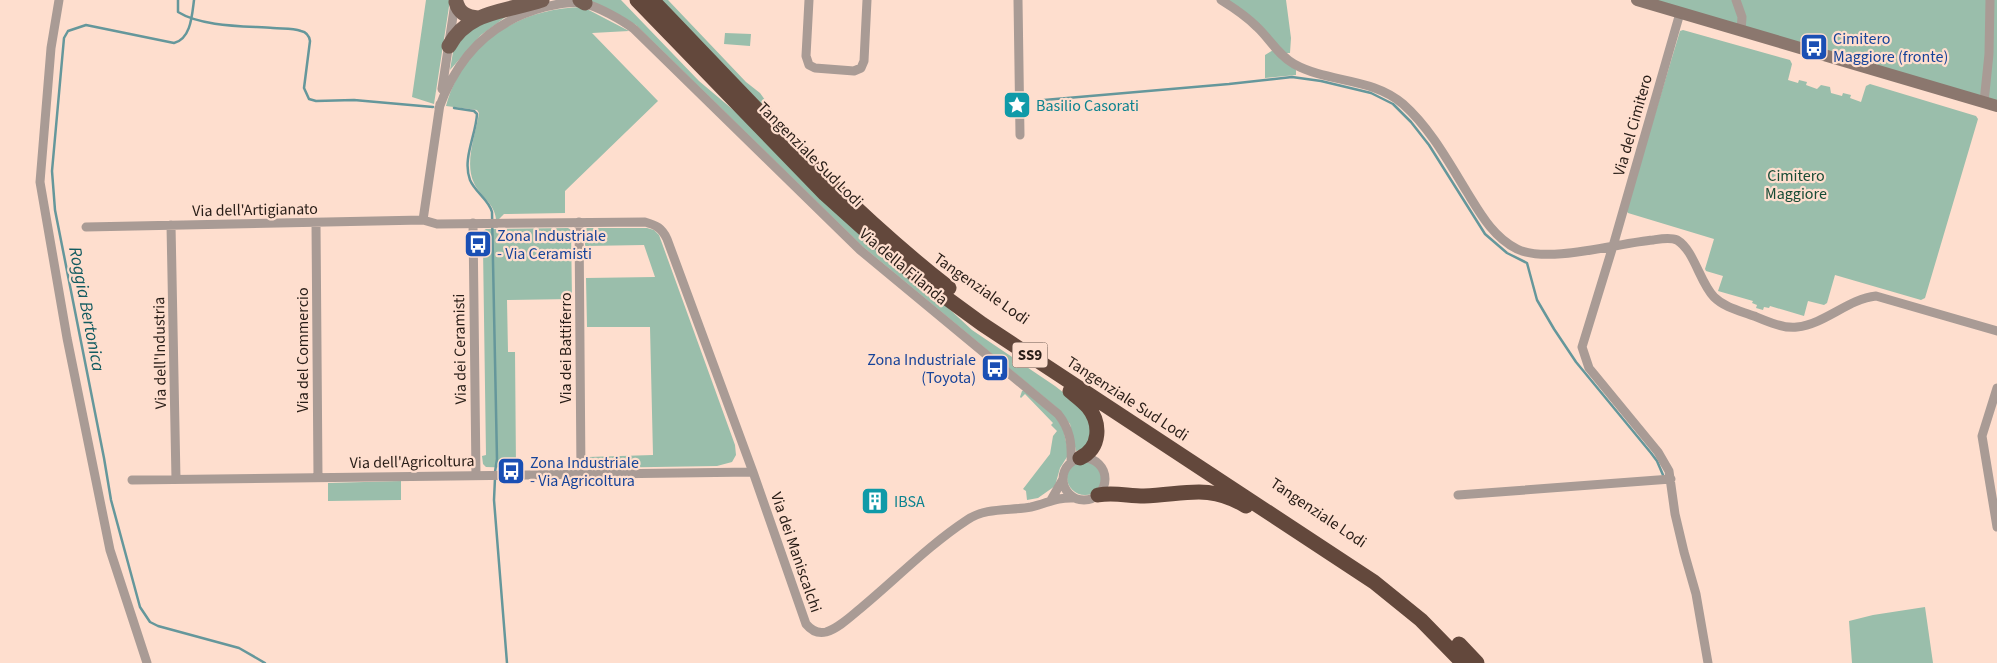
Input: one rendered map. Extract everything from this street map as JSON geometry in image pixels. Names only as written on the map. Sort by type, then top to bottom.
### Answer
[{"type":"highway","points":[[626,0],[674,50],[697,68],[706,72]]},
{"type":"highway","name":"Tangenziale Sud Lodi","points":[[637,0],[851,219],[909,270],[957,307],[1382,587],[1422,620],[1463,663]]},
{"type":"highway","name":"Tangenziale Lodi","points":[[652,0],[833,186],[908,256],[984,313],[1377,572],[1424,609],[1476,663]]},
{"type":"highway","points":[[957,307],[985,335],[1068,390],[1088,407],[1096,423],[1097,436],[1090,452],[1076,460]]},
{"type":"highway","points":[[1098,495],[1112,493],[1147,496],[1198,491],[1223,496],[1243,504],[1307,545],[1342,560]]},
{"type":"main road","points":[[449,46],[460,30],[478,18],[542,0]]},
{"type":"main road","points":[[456,1],[461,12],[466,16],[478,18]]},
{"type":"street","points":[[59,0],[51,48],[40,182],[67,338],[110,550],[146,663]]},
{"type":"street","points":[[809,0],[806,56],[809,65],[815,68],[854,71],[861,68],[864,61],[867,0]]},
{"type":"street","points":[[1018,0],[1020,135]]},
{"type":"street","points":[[1221,0],[1250,20],[1281,54],[1292,63],[1372,87],[1391,95],[1408,109],[1426,128],[1485,220],[1499,236],[1525,252],[1544,254],[1613,246],[1626,242],[1676,240],[1687,251],[1709,292],[1716,299],[1731,308],[1774,323],[1796,328],[1816,322],[1866,297],[1876,296],[1997,331]]},
{"type":"street","points":[[1636,0],[1997,106]]},
{"type":"street","points":[[1736,0],[1742,17],[1741,31]]},
{"type":"street","points":[[1984,102],[1989,54],[1990,0]]},
{"type":"street","points":[[423,220],[456,1]]},
{"type":"street","points":[[439,108],[446,89],[458,68],[478,44],[500,25],[518,15],[549,6],[582,2]]},
{"type":"street","name":"Via della Filanda","points":[[582,2],[620,20],[634,29],[860,250],[1058,414],[1067,427],[1076,460]]},
{"type":"street","name":"Via del Cimitero","points":[[1680,13],[1582,348],[1589,368],[1658,452],[1669,471],[1675,514],[1696,594],[1708,663]]},
{"type":"street","name":"Via dell'Artigianato","points":[[86,227],[423,220],[437,224],[645,222],[657,226]]},
{"type":"street","name":"Via dei Battiferro","points":[[579,222],[581,474]]},
{"type":"street","name":"Via del Commercio","points":[[316,223],[318,477]]},
{"type":"street","name":"Via dei Ceramisti","points":[[473,223],[476,475]]},
{"type":"street","name":"Via dell'Industria","points":[[171,225],[176,479]]},
{"type":"street","name":"Via dei Maniscalchi","points":[[657,226],[663,231],[667,239],[753,472],[806,624],[812,630],[826,632],[844,622],[967,520],[987,512],[1031,507],[1051,500]]},
{"type":"street","points":[[1997,388],[1982,436],[1997,527]]},
{"type":"street","points":[[1092,459],[1103,470],[1104,487],[1098,495],[1087,500],[1075,498],[1051,500],[1063,479],[1065,470],[1076,460],[1092,459]]},
{"type":"street","name":"Via dell'Agricoltura","points":[[132,480],[753,472]]},
{"type":"street","points":[[1063,479],[1066,490],[1075,498]]},
{"type":"street","points":[[1458,495],[1671,479]]},
{"type":"green space","points":[[426,0],[450,0],[434,104],[412,97]]},
{"type":"green space","points":[[587,0],[621,0],[699,81],[744,119],[972,330],[1055,386],[1082,407],[1094,432],[1085,449],[1076,451],[1070,424],[1056,407],[862,246],[636,25]]},
{"type":"green space","points":[[661,0],[668,0],[746,82],[760,93],[773,111],[770,113]]},
{"type":"green space","points":[[1227,0],[1286,0],[1291,38],[1290,53],[1285,53]]},
{"type":"green space","points":[[1652,0],[1997,0],[1997,101]]},
{"type":"green space","points":[[583,7],[629,31],[592,33],[658,101],[565,191],[565,213],[504,214],[499,219],[496,219],[493,209],[477,188],[471,175],[470,157],[479,113],[477,110],[446,106],[454,83],[480,47],[497,33],[516,22],[537,14]]},
{"type":"green space","points":[[507,16],[481,35],[450,70],[453,52],[472,25]]},
{"type":"green space","name":"Cimitero Maggiore","points":[[1683,30],[1790,60],[1792,64],[1788,80],[1798,83],[1799,80],[1807,82],[1806,85],[1817,89],[1821,85],[1830,87],[1831,93],[1842,96],[1843,93],[1851,95],[1850,98],[1861,102],[1866,86],[1870,84],[1976,116],[1978,119],[1925,298],[1921,300],[1835,275],[1827,303],[1824,305],[1808,301],[1804,316],[1770,306],[1769,308],[1764,307],[1763,310],[1756,308],[1757,305],[1752,303],[1753,301],[1718,291],[1723,276],[1706,271],[1705,269],[1714,239],[1628,213],[1626,210],[1680,31]]},
{"type":"green space","points":[[725,33],[751,34],[750,46],[724,44]]},
{"type":"green space","points":[[1273,50],[1296,70],[1296,75],[1265,78],[1265,55]]},
{"type":"green space","points":[[568,228],[571,230],[572,299],[507,300],[508,352],[515,352],[516,468],[486,467],[483,464],[482,456],[486,455],[483,248],[479,247],[480,233],[486,229]]},
{"type":"green space","points":[[587,228],[647,228],[654,230],[659,235],[735,445],[736,455],[732,462],[717,466],[593,468],[589,464],[588,457],[653,455],[650,327],[587,327],[586,278],[655,277],[644,245],[585,246],[585,230]]},
{"type":"green space","points":[[1025,390],[1056,417],[1063,428],[1067,446],[1067,457],[1060,468],[1055,486],[1038,498],[1027,500],[1026,491],[1023,489],[1050,454],[1053,436],[1057,431],[1051,425],[1053,423],[1025,394],[1020,397],[1022,391]]},
{"type":"green space","points":[[1085,459],[1092,460],[1098,464],[1102,470],[1102,484],[1098,490],[1092,494],[1085,495],[1078,494],[1072,490],[1068,484],[1067,477],[1068,470],[1072,464],[1078,460]]},
{"type":"green space","points":[[401,481],[401,500],[328,501],[328,483]]},
{"type":"green space","points":[[1925,607],[1933,663],[1852,663],[1849,621],[1873,615]]},
{"type":"waterway","points":[[178,0],[178,12],[199,21],[224,25],[294,29],[306,33],[310,41],[304,88],[309,99],[316,101],[354,100],[433,107]]},
{"type":"waterway","name":"Roggia Bertonica","points":[[194,0],[190,26],[184,37],[174,43],[86,25],[68,31],[64,38],[52,171],[55,210],[111,500],[140,607],[150,622],[158,626],[239,648],[265,663]]},
{"type":"waterway","points":[[1044,100],[1292,77],[1321,81],[1371,93],[1393,104],[1411,122],[1429,145],[1485,234],[1507,253],[1527,263],[1537,300],[1554,329],[1576,362],[1657,461],[1663,475]]},
{"type":"waterway","points":[[454,108],[474,111],[477,114],[468,155],[468,172],[472,184],[492,212],[497,459],[495,472]]},
{"type":"waterway","points":[[495,478],[494,500],[507,663]]},
{"type":"place","name":"Cimitero Maggiore (fronte)","points":[[1814,47]]},
{"type":"place","name":"Basilio Casorati","points":[[1017,105]]},
{"type":"place","name":"Zona Industriale - Via Ceramisti","points":[[478,244]]},
{"type":"place","name":"Zona Industriale (Toyota)","points":[[995,368]]},
{"type":"place","name":"Zona Industriale - Via Agricoltura","points":[[511,471]]},
{"type":"place","name":"IBSA","points":[[875,501]]}]
